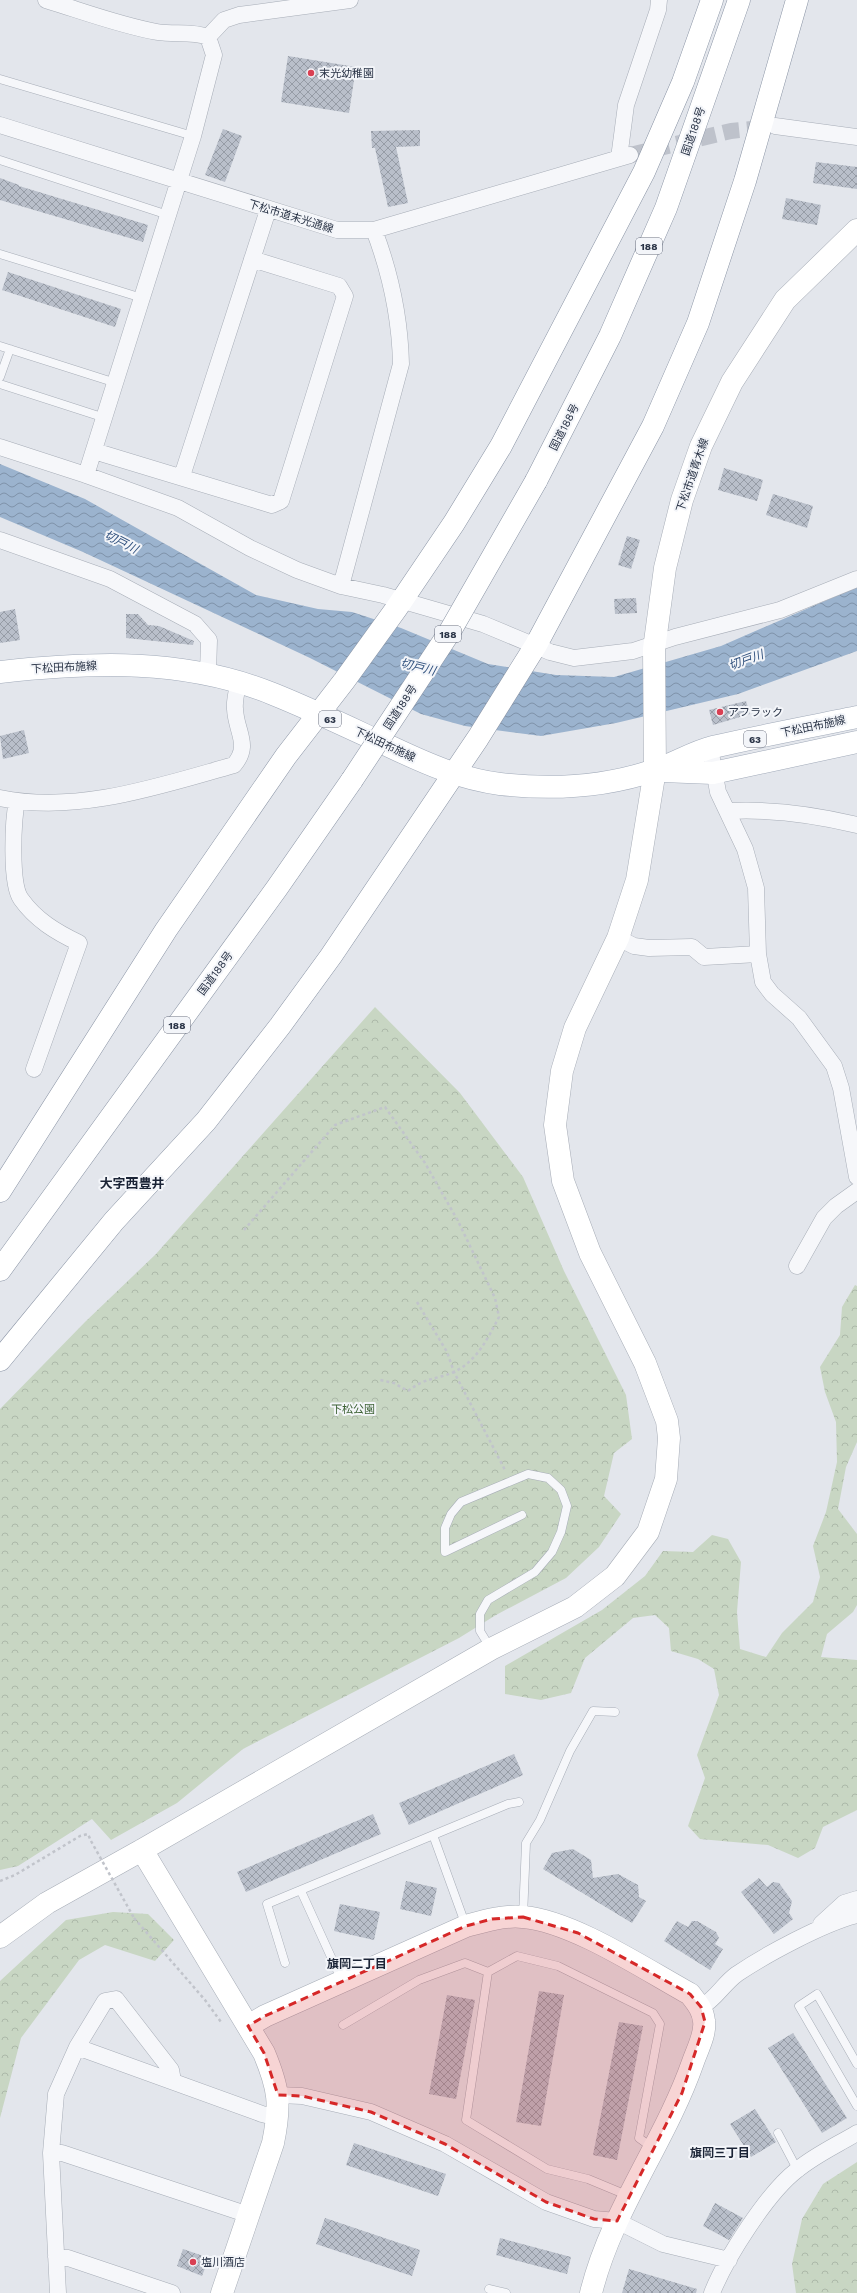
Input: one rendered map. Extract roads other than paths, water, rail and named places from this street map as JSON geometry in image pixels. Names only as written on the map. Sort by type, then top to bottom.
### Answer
[{"type":"main road","points":[[0,1191],[166,930],[286,756],[400,605],[454,523],[501,446],[644,172],[683,82],[712,0]]},
{"type":"main road","name":"国道188号","points":[[0,1270],[278,888],[352,780],[449,633],[536,481],[610,336],[666,208],[739,0]]},
{"type":"main road","points":[[0,1360],[114,1221],[206,1121],[280,1026],[331,956],[478,738],[533,649],[654,426],[698,323],[745,181],[797,0]]},
{"type":"main road","name":"下松市道青木線","points":[[0,1937],[47,1902],[142,1850],[491,1649],[575,1607],[615,1576],[648,1532],[666,1479],[669,1438],[667,1421],[645,1363],[590,1253],[563,1181],[556,1125],[562,1071],[575,1028],[618,938],[637,880],[655,770],[655,646],[665,568],[682,500],[701,446],[732,382],[785,300],[857,230]]},
{"type":"main road","name":"下松田布施線","points":[[0,672],[94,664],[152,665],[208,674],[239,681],[319,714],[453,775],[499,784],[546,788],[608,784],[655,770],[710,748],[857,717]]},
{"type":"main road","name":"下松田布施線","points":[[655,770],[713,773],[857,742]]},
{"type":"main road","points":[[142,1850],[264,2053],[275,2079],[278,2095],[278,2118],[273,2143],[250,2216],[222,2293]]},
{"type":"main road","points":[[248,2026],[342,1981],[466,1926],[492,1919],[523,1917],[554,1923],[578,1933],[690,1994],[701,2007],[705,2022],[702,2035],[682,2093],[616,2221],[598,2264],[591,2293]]},
{"type":"street","points":[[46,0],[158,32],[185,35],[198,33],[208,37],[214,55],[193,136],[86,475]]},
{"type":"street","points":[[208,37],[224,20],[239,15],[350,0]]},
{"type":"street","name":"下松市道末光通線","points":[[0,125],[268,210],[337,230],[374,230],[625,156],[626,105],[658,10],[658,0]]},
{"type":"street","points":[[775,126],[857,137]]},
{"type":"street","points":[[182,476],[268,210]]},
{"type":"street","points":[[341,586],[401,364],[400,344],[395,311],[382,251],[374,230]]},
{"type":"street","points":[[94,450],[272,505],[281,501],[345,296],[339,286],[252,259]]},
{"type":"street","points":[[0,447],[86,475],[178,508],[250,548],[297,570],[400,605],[483,624],[533,649],[574,658],[633,651],[655,646],[780,610],[857,579]]},
{"type":"street","points":[[0,540],[110,578],[195,624],[209,640],[208,674]]},
{"type":"street","points":[[0,798],[17,801],[72,803],[148,788],[234,765],[242,756],[243,743],[236,721],[234,706],[239,681]]},
{"type":"street","points":[[710,748],[713,773],[718,792],[729,811],[745,849],[756,888],[758,954],[763,982],[772,994],[799,1018],[834,1066],[841,1088],[857,1177]]},
{"type":"street","points":[[17,801],[13,819],[15,872],[20,898],[47,927],[79,943],[34,1069]]},
{"type":"street","points":[[729,811],[748,810],[820,816],[857,825]]},
{"type":"street","points":[[0,830],[13,819]]},
{"type":"street","points":[[618,938],[634,946],[649,948],[692,947],[704,957],[758,954]]},
{"type":"street","points":[[797,1266],[824,1218],[836,1206],[857,1191]]},
{"type":"street","points":[[811,1934],[827,1917],[844,1903],[857,1899]]},
{"type":"street","points":[[701,2007],[711,2002],[735,1975],[811,1934],[857,1915]]},
{"type":"street","points":[[58,2293],[51,2153],[56,2094],[76,2047],[105,2001],[116,1999],[171,2070],[173,2081]]},
{"type":"street","points":[[76,2047],[262,2114],[278,2118]]},
{"type":"street","points":[[278,2095],[302,2096],[371,2112],[445,2144],[546,2202],[594,2219],[616,2221],[663,2244],[729,2260]]},
{"type":"street","points":[[712,2293],[729,2260],[775,2190],[797,2169],[857,2133]]},
{"type":"street","points":[[51,2153],[62,2153],[250,2216]]},
{"type":"street","points":[[56,2257],[68,2258],[172,2293]]},
{"type":"lane","points":[[0,79],[193,136]]},
{"type":"lane","points":[[0,160],[168,215]]},
{"type":"lane","points":[[0,254],[142,298]]},
{"type":"lane","points":[[0,346],[116,383]]},
{"type":"lane","points":[[0,377],[10,349]]},
{"type":"lane","points":[[0,384],[105,418]]},
{"type":"lane","points":[[491,1649],[480,1631],[480,1614],[488,1600],[534,1572],[552,1552],[561,1532],[567,1506],[561,1490],[548,1478],[528,1474],[461,1502],[451,1514],[445,1528],[445,1552],[522,1515]]},
{"type":"lane","points":[[523,1917],[526,1843],[540,1820],[570,1751],[593,1711],[615,1712]]},
{"type":"lane","points":[[285,1963],[267,1904],[508,1804],[519,1802]]},
{"type":"lane","points":[[433,1835],[466,1926]]},
{"type":"lane","points":[[301,1891],[342,1981]]},
{"type":"lane","points":[[343,2024],[419,1980],[464,1963],[488,1972],[517,1956],[558,1966],[653,2013],[660,2024],[639,2138],[654,2149]]},
{"type":"lane","points":[[488,1972],[466,2120],[547,2169],[588,2179],[629,2196]]},
{"type":"lane","points":[[857,2064],[817,1994],[800,2006],[857,2106]]},
{"type":"lane","points":[[778,2133],[797,2169]]},
{"type":"lane","points":[[489,2289],[506,2293]]},
{"type":"water","name":"切戸川","points":[[0,464],[85,499],[256,595],[318,609],[352,612],[401,628],[488,664],[556,675],[614,677],[721,646],[857,587],[857,651],[738,694],[616,723],[541,736],[465,726],[421,714],[310,658],[83,552],[0,517]]},
{"type":"tunnel","points":[[630,155],[731,131],[770,127]]},
{"type":"place","name":"末光幼稚園","points":[[311,73]]},
{"type":"place","name":"アフラック","points":[[720,712]]},
{"type":"place","name":"塩川酒店","points":[[193,2262]]},
{"type":"district","name":"大字西豊井","points":[[132,1183]]},
{"type":"district","name":"旗岡二丁目","points":[[357,1964]]},
{"type":"district","name":"旗岡三丁目","points":[[720,2153]]},
{"type":"park label","name":"下松公園","points":[[353,1409]]}]
